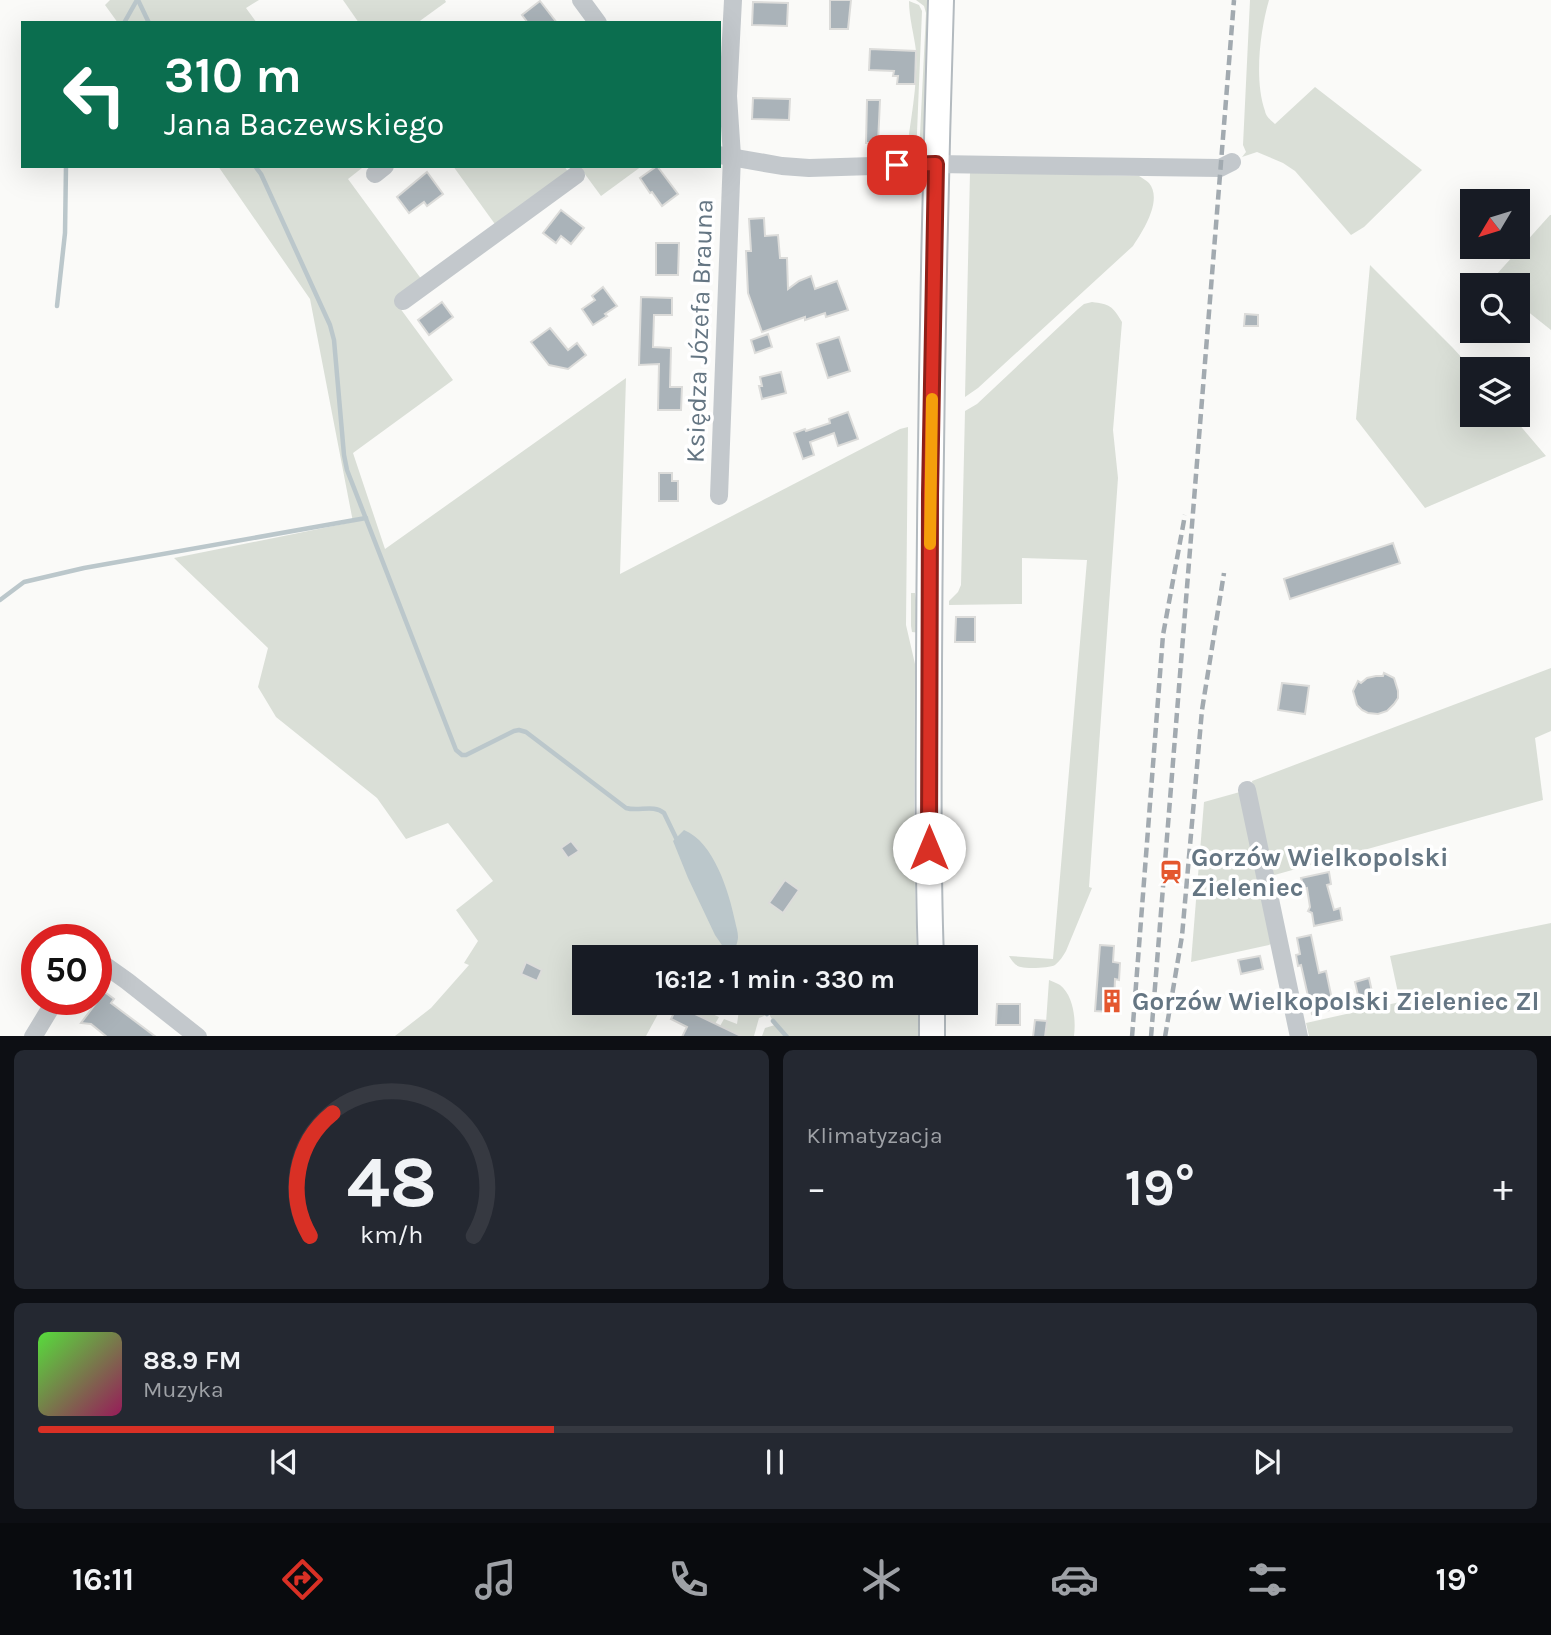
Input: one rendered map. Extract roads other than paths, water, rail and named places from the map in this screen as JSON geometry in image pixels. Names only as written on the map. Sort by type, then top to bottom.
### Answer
[{"type":"main road","points":[[931,945],[930,556],[941,0]]},
{"type":"main road","points":[[932,1015],[932,1036]]},
{"type":"street","points":[[582,0],[591,20]]},
{"type":"street","name":"Księdza Józefa Brauna","points":[[719,496],[726,156],[733,0]]},
{"type":"street","points":[[726,156],[809,168],[936,164],[1226,165]]},
{"type":"street","points":[[403,301],[576,175]]},
{"type":"street","points":[[1247,790],[1299,1036]]},
{"type":"street","points":[[112,970],[197,1036]]},
{"type":"street","points":[[34,1036],[46,1015]]},
{"type":"waterway","points":[[125,21],[137,0]]},
{"type":"waterway","points":[[138,0],[148,21]]},
{"type":"waterway","points":[[57,306],[65,233],[66,168]]},
{"type":"waterway","points":[[256,168],[330,325],[334,340],[347,470],[456,750],[466,755],[514,731],[526,732],[626,808],[660,810],[678,842]]},
{"type":"waterway","points":[[0,600],[24,582],[84,568],[366,518]]},
{"type":"waterway","points":[[773,1021],[786,1036]]},
{"type":"railway","points":[[1151,1036],[1234,0]]},
{"type":"railway","points":[[1132,1036],[1163,635],[1185,515]]},
{"type":"railway","points":[[1165,1036],[1182,936],[1202,710],[1224,573]]},
{"type":"place","name":"Gorzów Wielkopolski Zieleniec","points":[[1171,872]]},
{"type":"place","name":"Gorzów Wielkopolski Zieleniec Zl","points":[[1112,1001]]}]
